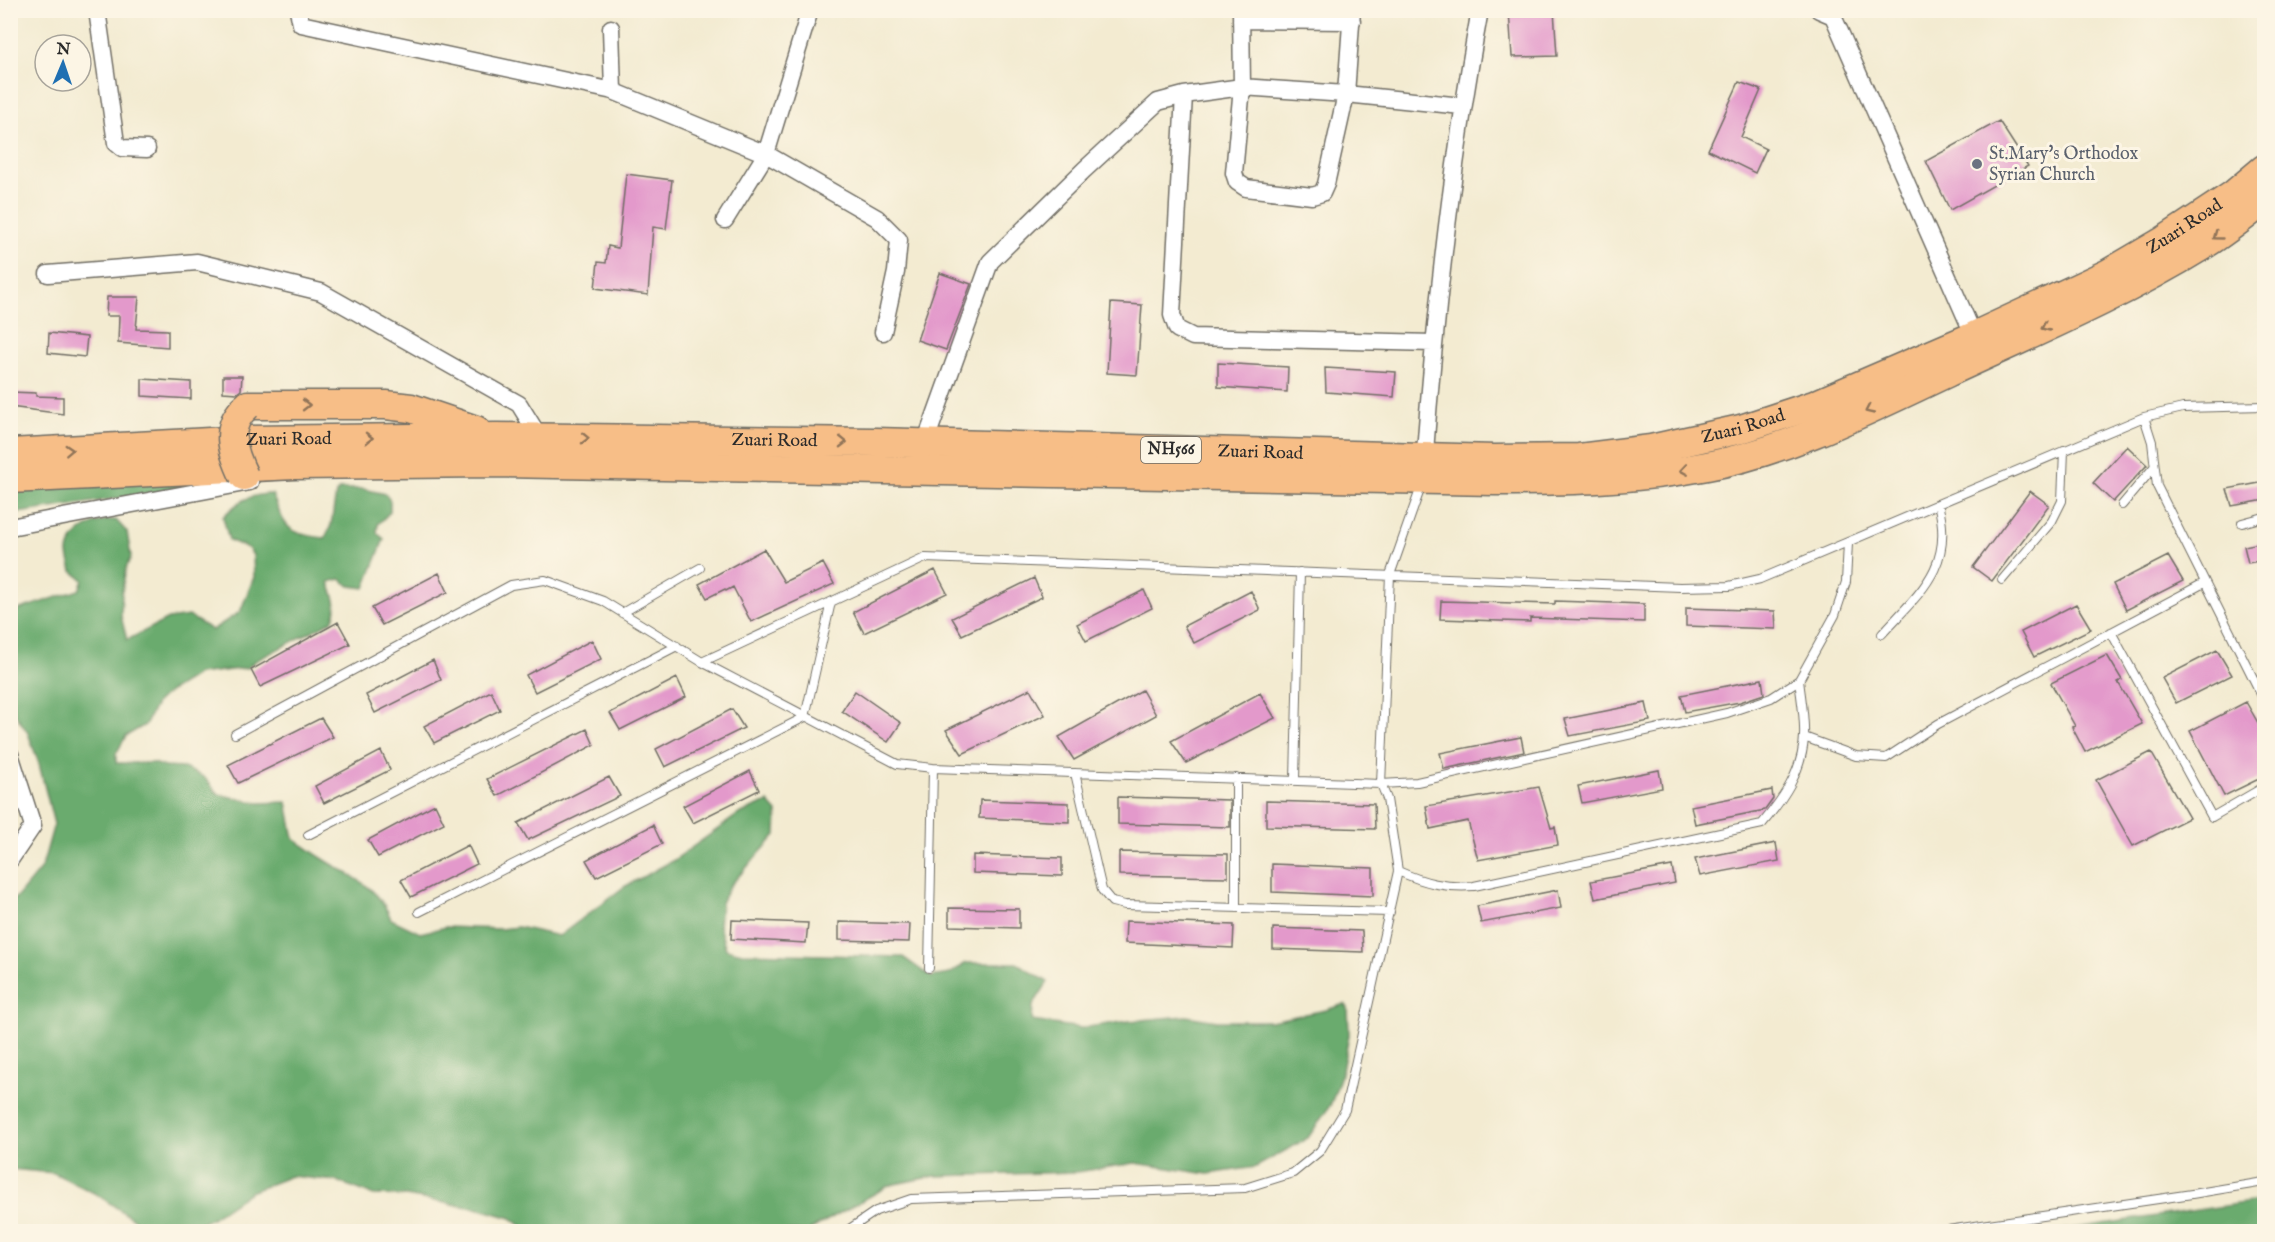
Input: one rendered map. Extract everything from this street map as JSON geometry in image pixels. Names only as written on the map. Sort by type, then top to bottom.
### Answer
[{"type":"highway","name":"Zuari Road","points":[[10,453],[246,440],[496,450],[1424,469],[1579,458],[1651,449],[1741,429],[1814,405],[1974,336],[2107,274],[2223,202],[2265,169]]},
{"type":"highway","name":"Zuari Road","points":[[10,479],[295,465],[496,450],[540,438],[925,443],[1424,469],[1584,481],[1632,477],[1709,466],[1778,447],[1856,416],[2129,288],[2204,245],[2265,201]]},
{"type":"highway","points":[[248,405],[386,405],[411,408],[496,450],[479,473],[466,477],[247,479],[232,452],[232,431],[237,414],[248,405]]},
{"type":"street","points":[[97,10],[116,143],[122,148],[147,149]]},
{"type":"street","points":[[298,10],[301,24],[613,91],[766,154],[877,218],[899,240],[896,272],[883,332]]},
{"type":"street","points":[[725,220],[766,154],[810,10]]},
{"type":"street","points":[[1424,469],[1433,343],[1462,106],[1480,10]]},
{"type":"street","points":[[1819,10],[1833,16],[1974,336]]},
{"type":"street","points":[[1241,15],[1352,16],[1346,94],[1322,193],[1312,196],[1246,188],[1237,182],[1234,173],[1242,87],[1241,15]]},
{"type":"street","points":[[611,28],[613,91]]},
{"type":"street","points":[[925,443],[990,262],[1158,102],[1184,95],[1242,87],[1346,94],[1462,106]]},
{"type":"street","points":[[1184,95],[1172,315],[1177,329],[1193,337],[1433,343]]},
{"type":"street","points":[[48,274],[197,262],[321,292],[519,404],[540,438]]},
{"type":"street","points":[[10,527],[247,479]]},
{"type":"street","points":[[10,754],[33,826],[10,860]]},
{"type":"lane","points":[[702,662],[925,558],[1680,587],[1729,586],[1760,579],[2144,417],[2183,408],[2265,406]]},
{"type":"lane","points":[[2144,417],[2152,442],[2157,486],[2265,700]]},
{"type":"lane","points":[[2002,580],[2052,521],[2062,501],[2064,450]]},
{"type":"lane","points":[[2122,505],[2154,467]]},
{"type":"lane","points":[[845,1232],[876,1211],[911,1199],[1245,1188],[1293,1173],[1320,1151],[1345,1110],[1398,871],[1387,799],[1381,784],[1390,575],[1424,469]]},
{"type":"lane","points":[[1882,634],[1930,580],[1943,545],[1942,518],[1938,504]]},
{"type":"lane","points":[[2242,523],[2265,517]]},
{"type":"lane","points":[[235,734],[511,585],[545,580],[603,602],[702,662],[897,764],[933,768],[1381,784],[1417,782],[1726,713],[1771,698],[1799,680],[1835,615],[1846,582],[1848,543]]},
{"type":"lane","points":[[622,613],[700,568]]},
{"type":"lane","points":[[1295,780],[1300,572]]},
{"type":"lane","points":[[1804,737],[1856,756],[1886,758],[1938,724],[2204,583]]},
{"type":"lane","points":[[805,717],[831,602]]},
{"type":"lane","points":[[2111,632],[2212,817],[2265,788]]},
{"type":"lane","points":[[308,835],[677,646]]},
{"type":"lane","points":[[1398,871],[1420,881],[1451,888],[1474,886],[1762,824],[1781,802],[1796,773],[1804,737],[1799,680]]},
{"type":"lane","points":[[419,912],[805,717]]},
{"type":"lane","points":[[929,968],[933,768]]},
{"type":"lane","points":[[1075,772],[1102,890],[1112,902],[1125,905],[1390,912]]},
{"type":"lane","points":[[1236,778],[1236,907]]},
{"type":"lane","points":[[1935,1232],[2265,1182]]},
{"type":"green space","points":[[185,478],[204,486],[11,514],[10,487]]},
{"type":"green space","points":[[340,489],[363,489],[386,494],[390,501],[390,512],[378,524],[377,533],[384,539],[365,588],[350,586],[340,579],[329,582],[336,606],[332,621],[255,661],[247,668],[198,674],[172,690],[157,702],[145,725],[126,736],[116,754],[116,763],[154,763],[165,767],[184,768],[204,777],[218,794],[258,803],[287,802],[294,839],[362,882],[378,897],[391,919],[420,933],[446,927],[500,929],[518,927],[559,936],[624,887],[674,860],[739,814],[768,802],[777,812],[776,835],[729,887],[721,903],[719,926],[726,949],[742,953],[903,957],[931,977],[950,974],[965,963],[1017,963],[1048,982],[1033,1005],[1032,1021],[1081,1028],[1186,1016],[1217,1021],[1271,1021],[1345,1004],[1348,1008],[1349,1035],[1341,1075],[1331,1104],[1308,1138],[1256,1167],[1208,1174],[1135,1163],[1077,1172],[935,1176],[890,1185],[808,1231],[528,1231],[511,1218],[480,1209],[406,1196],[374,1195],[336,1181],[291,1176],[250,1192],[210,1219],[183,1231],[151,1231],[96,1194],[54,1173],[11,1169],[11,901],[18,896],[42,867],[54,824],[39,764],[28,733],[15,714],[11,694],[11,612],[79,590],[83,580],[72,571],[68,554],[70,545],[86,527],[101,521],[116,520],[127,532],[131,557],[126,568],[122,591],[121,616],[127,640],[168,619],[189,616],[212,630],[240,612],[254,577],[253,555],[248,548],[229,540],[223,517],[245,500],[257,495],[272,494],[281,515],[290,528],[303,534],[325,538],[331,525],[336,493]]},
{"type":"green space","points":[[2264,1200],[2264,1231],[2055,1231]]},
{"type":"building","points":[[1509,10],[1554,10],[1557,56],[1512,57]]},
{"type":"building","points":[[1739,82],[1761,90],[1741,137],[1766,149],[1755,173],[1708,150]]},
{"type":"building","name":"St.Mary's Orthodox Syrian Church","points":[[1999,121],[2028,166],[1950,210],[1926,161]]},
{"type":"building","points":[[626,174],[672,180],[666,229],[653,227],[648,295],[595,288],[598,262],[606,263],[608,246],[618,248]]},
{"type":"building","points":[[940,273],[971,284],[946,350],[917,340]]},
{"type":"building","points":[[107,297],[139,297],[136,329],[168,330],[168,347],[118,343],[119,316],[106,316]]},
{"type":"building","points":[[1111,303],[1142,305],[1137,375],[1107,373]]},
{"type":"building","points":[[49,333],[87,337],[85,357],[48,353]]},
{"type":"building","points":[[1218,363],[1288,367],[1287,392],[1218,387]]},
{"type":"building","points":[[1325,368],[1396,372],[1394,397],[1326,392]]},
{"type":"building","points":[[223,376],[242,376],[241,390],[237,393],[223,392]]},
{"type":"building","points":[[142,379],[191,382],[191,399],[142,396]]},
{"type":"building","points":[[10,392],[63,397],[63,414],[10,407]]},
{"type":"building","points":[[2127,446],[2147,465],[2113,502],[2093,483]]},
{"type":"building","points":[[2265,482],[2265,500],[2232,506],[2227,489]]},
{"type":"building","points":[[2030,491],[2049,505],[1992,581],[1973,567]]},
{"type":"building","points":[[2265,542],[2265,560],[2248,563],[2244,546]]},
{"type":"building","points":[[764,549],[784,582],[823,563],[834,584],[751,622],[733,587],[707,598],[699,584]]},
{"type":"building","points":[[2168,556],[2183,581],[2126,610],[2113,584]]},
{"type":"building","points":[[935,570],[947,593],[864,633],[853,612]]},
{"type":"building","points":[[439,573],[448,592],[382,625],[372,608]]},
{"type":"building","points":[[1034,578],[1042,597],[962,635],[952,618]]},
{"type":"building","points":[[1144,590],[1152,608],[1086,641],[1077,624]]},
{"type":"building","points":[[1251,591],[1260,610],[1194,643],[1184,626]]},
{"type":"building","points":[[1441,601],[1644,604],[1644,622],[1530,618],[1530,622],[1440,619]]},
{"type":"building","points":[[2076,604],[2091,629],[2034,657],[2021,632]]},
{"type":"building","points":[[1686,608],[1775,611],[1776,629],[1686,626]]},
{"type":"building","points":[[338,622],[350,644],[260,687],[251,670]]},
{"type":"building","points":[[592,640],[601,659],[535,692],[526,675]]},
{"type":"building","points":[[2217,650],[2232,675],[2176,703],[2162,678]]},
{"type":"building","points":[[2107,655],[2122,680],[2118,682],[2142,724],[2085,752],[2072,727],[2075,726],[2051,683]]},
{"type":"building","points":[[433,660],[441,680],[375,713],[366,695]]},
{"type":"building","points":[[677,678],[686,697],[620,730],[610,713]]},
{"type":"building","points":[[1762,679],[1764,694],[1740,702],[1685,712],[1681,695]]},
{"type":"building","points":[[1030,689],[1045,715],[962,754],[946,730]]},
{"type":"building","points":[[1142,690],[1156,715],[1074,760],[1059,737]]},
{"type":"building","points":[[491,691],[500,710],[434,743],[424,726]]},
{"type":"building","points":[[855,691],[901,723],[888,742],[842,711]]},
{"type":"building","points":[[1260,693],[1275,718],[1186,763],[1171,741]]},
{"type":"building","points":[[2246,702],[2265,735],[2265,776],[2224,796],[2190,731]]},
{"type":"building","points":[[1646,703],[1650,721],[1570,736],[1565,719]]},
{"type":"building","points":[[732,709],[744,728],[665,767],[656,749]]},
{"type":"building","points":[[321,718],[333,737],[238,783],[228,765]]},
{"type":"building","points":[[587,729],[594,745],[497,796],[487,779]]},
{"type":"building","points":[[1521,737],[1524,752],[1444,769],[1440,753]]},
{"type":"building","points":[[381,751],[390,770],[324,803],[315,786]]},
{"type":"building","points":[[2151,752],[2189,818],[2133,846],[2096,780]]},
{"type":"building","points":[[1659,770],[1662,788],[1582,803],[1578,786]]},
{"type":"building","points":[[750,771],[759,790],[693,823],[683,806]]},
{"type":"building","points":[[609,777],[620,796],[528,840],[518,823]]},
{"type":"building","points":[[1539,787],[1551,828],[1555,827],[1558,845],[1478,860],[1468,821],[1430,829],[1426,806]]},
{"type":"building","points":[[1772,790],[1773,799],[1765,810],[1695,824],[1691,806]]},
{"type":"building","points":[[1118,797],[1230,800],[1230,827],[1118,824]]},
{"type":"building","points":[[980,800],[1069,803],[1069,822],[979,818]]},
{"type":"building","points":[[1266,801],[1374,804],[1375,829],[1266,826]]},
{"type":"building","points":[[435,804],[444,823],[378,857],[368,840]]},
{"type":"building","points":[[653,825],[662,844],[596,877],[586,860]]},
{"type":"building","points":[[1776,843],[1779,861],[1700,876],[1695,859]]},
{"type":"building","points":[[468,845],[477,864],[411,897],[401,880]]},
{"type":"building","points":[[1119,852],[1228,854],[1228,877],[1119,875]]},
{"type":"building","points":[[973,855],[1062,858],[1062,876],[973,873]]},
{"type":"building","points":[[1272,864],[1373,868],[1373,896],[1272,892]]},
{"type":"building","points":[[1672,866],[1675,883],[1595,899],[1591,881]]},
{"type":"building","points":[[1558,890],[1561,908],[1481,923],[1477,906]]},
{"type":"building","points":[[949,908],[1019,909],[1019,928],[949,926]]},
{"type":"building","points":[[732,920],[808,923],[806,943],[731,939]]},
{"type":"building","points":[[1126,921],[1234,925],[1233,948],[1125,943]]},
{"type":"building","points":[[839,922],[910,924],[909,942],[839,940]]},
{"type":"building","points":[[1273,928],[1362,931],[1363,952],[1273,949]]},
{"type":"place","name":"St.Mary's Orthodox Syrian Church","points":[[1977,164]]}]
